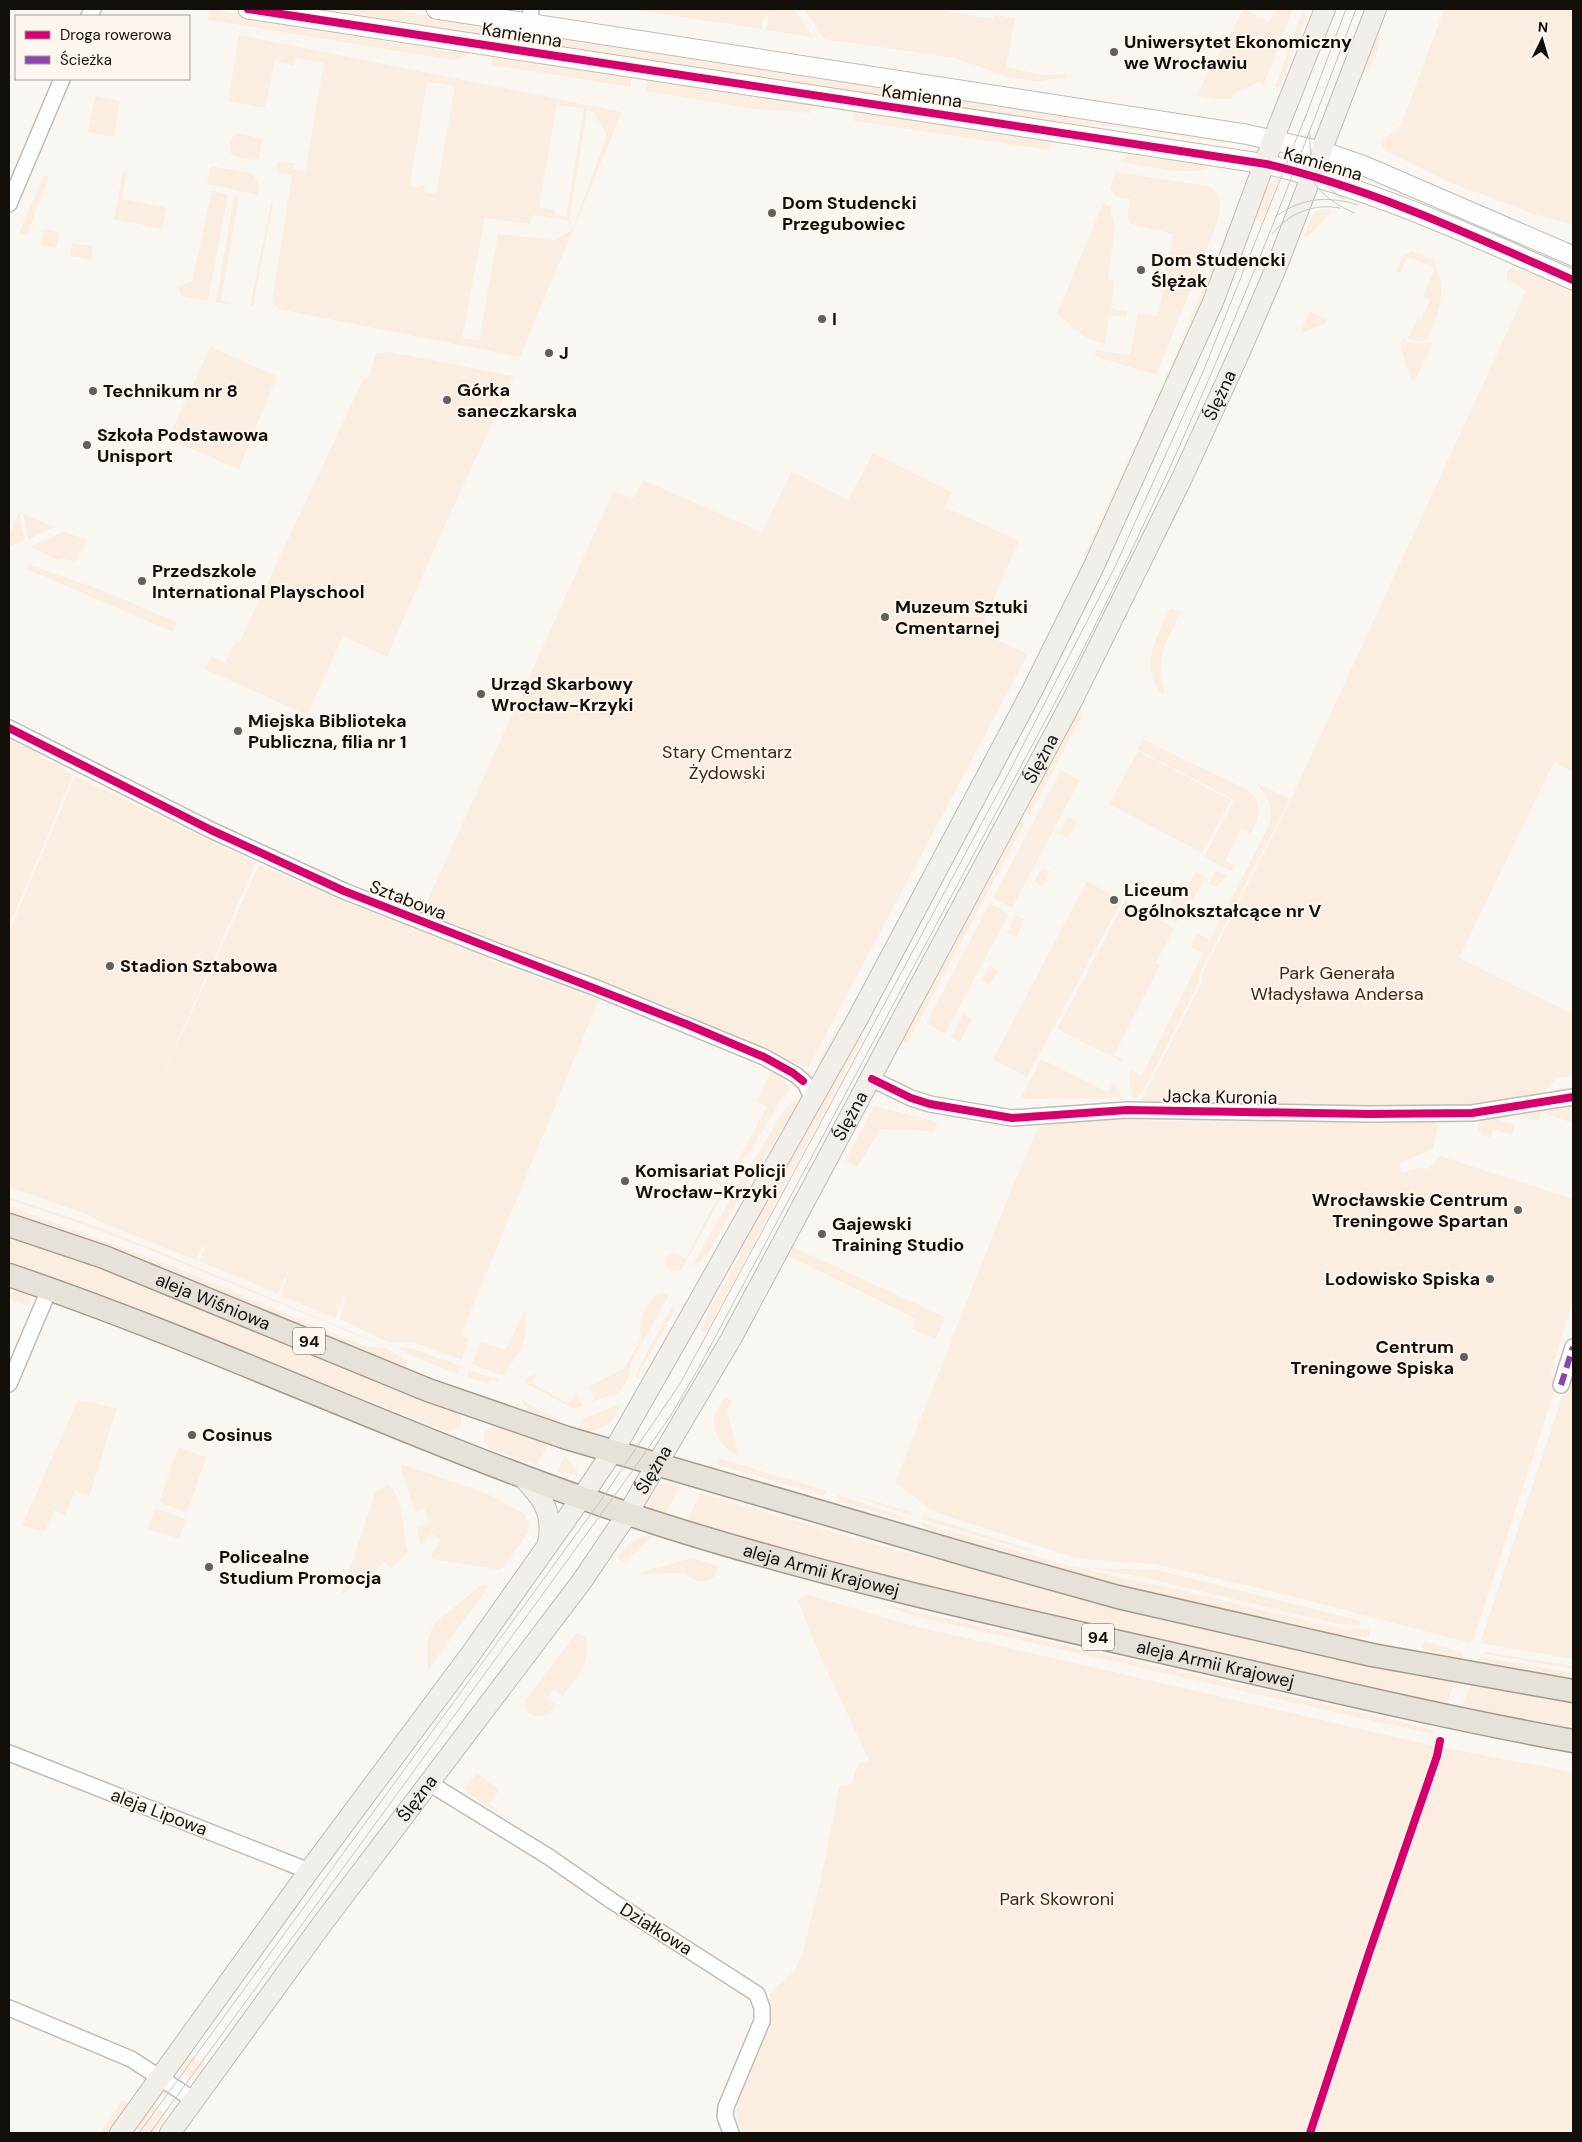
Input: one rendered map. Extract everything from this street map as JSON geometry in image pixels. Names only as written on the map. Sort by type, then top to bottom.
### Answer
[{"type":"main road","points":[[120,2133],[309,1871],[470,1655],[582,1497],[666,1361],[812,1099],[1032,691],[1093,568],[1213,302],[1266,164],[1273,140],[1326,9]]},
{"type":"main road","name":"Ślężna","points":[[170,2133],[322,1924],[582,1581],[628,1513],[741,1322],[1072,701],[1182,478],[1238,356],[1284,247],[1376,9]]},
{"type":"main road","name":"aleja Wiśniowa","points":[[9,1225],[104,1257],[428,1390],[567,1438],[612,1451]]},
{"type":"main road","name":"94","points":[[9,1276],[163,1333],[521,1476],[628,1513]]},
{"type":"main road","name":"94","points":[[612,1451],[975,1558],[1118,1597],[1372,1655],[1573,1691]]},
{"type":"main road","points":[[521,1476],[542,1500],[548,1512],[550,1526],[548,1544]]},
{"type":"main road","name":"aleja Armii Krajowej","points":[[628,1513],[663,1525],[853,1579],[998,1614],[1453,1718],[1573,1741]]},
{"type":"street","name":"Kamienna","points":[[248,9],[1266,164],[1312,175],[1413,210],[1573,280]]},
{"type":"street","name":"Kamienna","points":[[436,9],[530,16],[1273,140],[1321,151],[1373,170],[1573,256]]},
{"type":"street","points":[[526,50],[530,16]]},
{"type":"street","points":[[9,204],[62,80]]},
{"type":"street","name":"Sztabowa","points":[[9,728],[219,834],[350,893],[594,987],[764,1057],[796,1075],[806,1085],[812,1099]]},
{"type":"street","name":"Jacka Kuronia","points":[[872,1078],[911,1098],[930,1104],[1012,1118],[1127,1110],[1368,1114],[1472,1113],[1573,1097]]},
{"type":"street","points":[[9,1384],[49,1290]]},
{"type":"street","points":[[1561,1385],[1573,1347]]},
{"type":"street","name":"aleja Lipowa","points":[[9,1753],[309,1871]]},
{"type":"street","name":"Działkowa","points":[[429,1783],[549,1857],[612,1901],[757,1994],[762,2008],[762,2021],[728,2101],[725,2116],[731,2133]]},
{"type":"street","points":[[9,2008],[131,2059],[194,2100]]},
{"type":"green space","points":[[209,9],[395,43],[469,54],[461,59],[452,60],[208,20]]},
{"type":"green space","points":[[294,9],[388,9],[510,29],[512,35],[504,39]]},
{"type":"green space","points":[[629,9],[794,9],[813,37],[766,30],[769,13],[763,20],[762,29]]},
{"type":"green space","points":[[804,9],[933,9],[994,19],[995,15],[1015,18],[1006,67],[1043,75],[1067,74],[1067,78],[1041,82],[1008,77],[954,58],[824,39]]},
{"type":"green space","points":[[1244,9],[1269,22],[1276,9],[1293,9],[1264,84],[1262,85],[1260,81],[1233,94],[1231,99],[1215,99],[1196,95]]},
{"type":"green space","points":[[1444,9],[1573,9],[1573,225],[1537,215],[1449,182],[1386,151],[1380,143],[1401,125]]},
{"type":"green space","points":[[1302,13],[1305,14],[1304,18],[1306,19],[1280,87],[1275,87]]},
{"type":"green space","points":[[1381,22],[1380,39],[1376,54],[1369,68],[1358,79]]},
{"type":"green space","points":[[239,35],[622,112],[520,357],[278,309],[272,302],[292,175],[280,173],[276,168],[277,162],[294,163],[293,169],[305,171],[324,63],[296,58],[294,66],[275,61],[265,108],[228,101]],"holes":[[[427,82],[455,86],[436,194],[424,192],[425,186],[420,185],[420,188],[410,185]],[[557,105],[584,109],[566,217],[555,215],[555,210],[539,207]],[[587,110],[594,113],[607,135],[572,230],[554,240],[498,234],[479,340],[462,338],[485,218],[530,224],[533,215],[569,221]]]},
{"type":"green space","points":[[542,35],[1226,138],[1226,143],[1101,125],[1054,124],[550,47],[540,40]]},
{"type":"green space","points":[[493,54],[631,76],[631,87],[492,65],[491,58]]},
{"type":"green space","points":[[647,79],[814,106],[810,113],[754,109],[646,91]]},
{"type":"green space","points":[[95,96],[120,101],[114,137],[88,132]]},
{"type":"green space","points":[[856,111],[1053,141],[1048,150],[854,121],[853,117]]},
{"type":"green space","points":[[237,133],[262,139],[259,159],[250,160],[232,155],[230,143]]},
{"type":"green space","points":[[1127,155],[1210,166],[1202,170],[1192,171],[1168,170],[1123,162]]},
{"type":"green space","points":[[211,166],[250,173],[259,183],[258,195],[207,184]]},
{"type":"green space","points":[[123,171],[127,172],[122,199],[167,208],[162,229],[114,219]]},
{"type":"green space","points":[[1116,172],[1208,186],[1218,196],[1220,203],[1220,211],[1213,233],[1156,375],[1095,356],[1096,350],[1130,355],[1138,313],[1158,316],[1173,234],[1131,224],[1127,217],[1130,199],[1116,197],[1110,188]]},
{"type":"green space","points":[[44,175],[49,176],[27,235],[19,232]]},
{"type":"green space","points":[[1279,177],[1262,222],[1253,218],[1269,184]]},
{"type":"green space","points":[[212,191],[228,195],[208,301],[181,296],[178,287],[192,281]]},
{"type":"green space","points":[[234,196],[239,197],[221,300],[229,302],[228,305],[216,302]]},
{"type":"green space","points":[[272,200],[273,203],[253,306],[250,306]]},
{"type":"green space","points":[[1103,203],[1110,206],[1115,227],[1108,280],[1114,281],[1111,308],[1127,312],[1126,317],[1109,315],[1105,344],[1087,338],[1057,314]]},
{"type":"green space","points":[[1322,209],[1333,210],[1310,235],[1303,237],[1314,212]]},
{"type":"green space","points":[[1230,224],[1234,226],[1189,331],[1088,556],[1083,558],[1166,378]]},
{"type":"green space","points":[[44,229],[59,232],[56,248],[40,245]]},
{"type":"green space","points":[[72,243],[93,246],[91,260],[70,256]]},
{"type":"green space","points":[[1412,251],[1433,259],[1440,280],[1439,310],[1427,340],[1415,341],[1408,338],[1418,319],[1421,320],[1430,300],[1423,296],[1435,268],[1410,257],[1407,258],[1400,273],[1396,272],[1403,256]]},
{"type":"green space","name":"Park Generała Władysława Andersa","points":[[1511,268],[1538,275],[1573,289],[1573,772],[1554,762],[1459,958],[1573,1014],[1573,1076],[1556,1078],[1550,1086],[1531,1100],[1484,1106],[1369,1108],[1140,1103],[1202,982],[1202,974],[1292,797],[1526,291],[1507,279],[1507,272]]},
{"type":"green space","points":[[1310,311],[1327,320],[1325,324],[1300,333]]},
{"type":"green space","points":[[1402,339],[1415,344],[1433,342],[1415,381],[1410,378],[1400,344]]},
{"type":"green space","points":[[210,347],[277,376],[239,469],[168,439]]},
{"type":"green space","points":[[389,352],[514,376],[387,657],[343,636],[307,715],[204,669],[211,656],[225,663],[236,640],[240,641],[363,380],[369,376],[376,353]]},
{"type":"green space","name":"Stary Cmentarz Żydowski","points":[[873,453],[952,492],[945,507],[1019,541],[979,632],[1028,654],[808,1068],[421,915],[613,492],[634,498],[643,480],[762,532],[792,471],[848,500]]},
{"type":"green space","points":[[19,512],[25,540],[9,547],[9,536]]},
{"type":"green space","points":[[23,514],[55,527],[28,539]]},
{"type":"green space","points":[[64,531],[86,540],[76,562],[61,558],[59,560],[30,547]]},
{"type":"green space","points":[[28,564],[101,590],[177,622],[173,632],[27,569]]},
{"type":"green space","points":[[1170,608],[1181,612],[1171,631],[1161,660],[1162,681],[1165,692],[1162,694],[1151,673],[1152,651]]},
{"type":"green space","points":[[1077,712],[1084,712],[1029,816],[1024,810]]},
{"type":"green space","points":[[9,737],[73,775],[9,926]]},
{"type":"green space","points":[[1142,739],[1246,789],[1256,799],[1259,810],[1257,821],[1251,834],[1241,829],[1225,861],[1235,866],[1231,871],[1204,857],[1234,800],[1137,749]]},
{"type":"green space","points":[[1138,751],[1231,800],[1202,853],[1109,804]]},
{"type":"green space","points":[[1061,770],[1080,780],[1012,908],[993,898]]},
{"type":"green space","points":[[75,776],[256,863],[155,1092],[259,865],[346,902],[488,954],[489,960],[599,999],[461,1335],[469,1338],[462,1360],[413,1342],[388,1342],[339,1319],[346,1299],[342,1299],[335,1318],[281,1296],[287,1278],[284,1278],[278,1294],[199,1261],[205,1248],[201,1247],[196,1260],[96,1220],[96,1218],[89,1215],[9,1187],[9,1005],[11,1000],[9,999],[9,933]]},
{"type":"green space","points":[[1255,782],[1290,799],[1199,975],[1200,981],[1144,1089],[1137,1098],[1132,1098],[1129,1076],[1131,1070],[1142,1075],[1203,953],[1191,947],[1196,935],[1199,934],[1210,940],[1268,827],[1271,814],[1269,802]]},
{"type":"green space","points":[[1068,817],[1077,822],[1068,838],[1059,833]]},
{"type":"green space","points":[[1018,822],[1025,822],[907,1044],[901,1041]]},
{"type":"green space","points":[[1042,867],[1050,871],[1042,886],[1034,882]]},
{"type":"green space","points":[[1216,871],[1227,876],[1216,887],[1209,883]]},
{"type":"green space","points":[[1196,872],[1205,877],[1193,900],[1189,899],[1176,923],[1164,916],[1183,879],[1190,882]]},
{"type":"green space","points":[[1087,881],[1122,900],[1027,1077],[993,1059]]},
{"type":"green space","points":[[1125,901],[1174,928],[1156,963],[1160,965],[1114,1055],[1123,1059],[1122,1062],[1057,1029]]},
{"type":"green space","points":[[990,903],[1009,914],[945,1034],[926,1023]]},
{"type":"green space","points":[[1016,915],[1025,920],[1016,937],[1007,932]]},
{"type":"green space","points":[[989,966],[998,970],[990,985],[981,980]]},
{"type":"green space","points":[[963,1014],[972,1019],[960,1042],[951,1037]]},
{"type":"green space","points":[[838,1025],[842,1027],[823,1061],[815,1068]]},
{"type":"green space","points":[[857,1035],[863,1038],[706,1333],[700,1330],[777,1181]]},
{"type":"green space","points":[[1041,1059],[1107,1092],[1113,1083],[1119,1089],[1120,1098],[1020,1099]]},
{"type":"green space","points":[[774,1070],[790,1089],[782,1098],[752,1149],[739,1164],[725,1188],[713,1182],[715,1179],[725,1184],[767,1107],[757,1101],[771,1071]]},
{"type":"green space","points":[[800,1095],[798,1105],[749,1181],[706,1257],[692,1267],[785,1108]]},
{"type":"green space","points":[[1573,1102],[1573,1123],[1541,1112],[1539,1119],[1534,1121],[1517,1115],[1500,1119],[1513,1125],[1512,1135],[1493,1129],[1490,1138],[1482,1135],[1478,1130],[1478,1122],[1481,1119]]},
{"type":"green space","points":[[874,1106],[938,1122],[933,1133],[881,1129],[857,1167],[845,1161]]},
{"type":"green space","points":[[1084,1120],[1434,1121],[1438,1126],[1433,1149],[1399,1163],[1402,1173],[1419,1167],[1428,1169],[1441,1156],[1573,1199],[1573,1300],[1551,1373],[1557,1383],[1474,1637],[1470,1643],[1280,1593],[1154,1564],[1079,1559],[929,1510],[929,1508],[895,1483],[1013,1185],[1039,1126]]},
{"type":"green space","points":[[711,1186],[723,1193],[681,1271],[670,1270],[665,1265],[666,1256],[674,1253],[686,1258],[719,1195],[709,1189]]},
{"type":"green space","points":[[9,1197],[93,1225],[376,1342],[150,1250],[79,1223],[9,1200]]},
{"type":"green space","points":[[9,1206],[177,1268],[359,1344],[369,1347],[387,1348],[407,1361],[406,1366],[385,1363],[9,1214]]},
{"type":"green space","points":[[9,1234],[102,1268],[456,1411],[461,1416],[461,1427],[448,1432],[371,1401],[285,1372],[9,1265]]},
{"type":"green space","points":[[793,1247],[945,1317],[936,1339],[911,1329],[916,1319],[789,1256]]},
{"type":"green space","points":[[17,1290],[24,1292],[30,1297],[30,1307],[9,1299],[9,1295]]},
{"type":"green space","points":[[662,1293],[669,1295],[630,1364],[629,1374],[623,1388],[615,1395],[611,1397],[610,1395],[574,1409],[523,1382],[530,1376],[537,1374],[532,1383],[568,1403],[577,1394],[583,1405],[595,1399],[589,1387],[624,1368],[641,1339],[640,1325],[643,1313],[654,1297]]},
{"type":"green space","points":[[674,1303],[674,1312],[636,1379],[638,1369]]},
{"type":"green space","points":[[526,1309],[525,1338],[521,1349],[503,1376],[472,1364],[481,1342],[505,1350]]},
{"type":"green space","points":[[398,1348],[411,1348],[461,1366],[458,1374],[416,1358]]},
{"type":"green space","points":[[1573,1364],[1573,1659],[1480,1643]]},
{"type":"green space","points":[[469,1370],[499,1380],[498,1382],[491,1379],[488,1383],[467,1377]]},
{"type":"green space","points":[[725,1397],[732,1401],[727,1410],[739,1456],[725,1446],[715,1430],[714,1419]]},
{"type":"green space","points":[[521,1399],[559,1421],[558,1425],[527,1410]]},
{"type":"green space","points":[[78,1400],[117,1408],[89,1497],[75,1490],[65,1515],[55,1510],[44,1532],[22,1525]]},
{"type":"green space","points":[[620,1404],[615,1417],[605,1426],[592,1431],[577,1431],[582,1419]]},
{"type":"green space","points":[[499,1425],[548,1442],[549,1444],[536,1465],[491,1449],[487,1445],[484,1440],[484,1433],[493,1426]]},
{"type":"green space","points":[[178,1447],[206,1457],[187,1513],[159,1502]]},
{"type":"green space","points":[[565,1456],[577,1470],[577,1475],[557,1472]]},
{"type":"green space","points":[[720,1459],[827,1491],[823,1496],[716,1464]]},
{"type":"green space","points":[[402,1464],[488,1494],[525,1514],[529,1526],[528,1533],[501,1570],[432,1559],[432,1553],[441,1541],[431,1533],[422,1544],[420,1543],[417,1527],[428,1524],[425,1509],[415,1511],[402,1472]]},
{"type":"green space","points":[[665,1483],[680,1487],[665,1514],[650,1507],[648,1501],[656,1486]]},
{"type":"green space","points":[[388,1485],[397,1497],[400,1506],[408,1552],[390,1569],[385,1562],[341,1595],[376,1490]]},
{"type":"green space","points":[[701,1493],[894,1550],[1456,1680],[1445,1707],[932,1591],[686,1522]]},
{"type":"green space","points":[[836,1494],[906,1518],[902,1520],[838,1501]]},
{"type":"green space","points":[[855,1496],[913,1512],[911,1516]]},
{"type":"green space","points":[[156,1508],[186,1519],[179,1539],[148,1529]]},
{"type":"green space","points":[[925,1516],[1033,1550],[1032,1552],[921,1519]]},
{"type":"green space","points":[[920,1522],[1095,1572],[1337,1628],[1370,1630],[1369,1637],[1335,1636],[1101,1582],[1011,1557],[923,1527]]},
{"type":"green space","points":[[647,1535],[653,1536],[626,1561],[624,1562],[617,1558],[630,1544]]},
{"type":"green space","points":[[692,1558],[719,1566],[714,1577],[706,1581],[698,1581],[685,1573],[635,1574]]},
{"type":"green space","points":[[1090,1568],[1157,1570],[1353,1619],[1360,1621],[1359,1626],[1338,1624],[1146,1578]]},
{"type":"green space","points":[[489,1586],[428,1670],[428,1639],[436,1622],[479,1587]]},
{"type":"green space","name":"Park Skowroni","points":[[806,1594],[910,1625],[1430,1745],[1573,1772],[1573,2133],[743,2133],[736,2117],[738,2096],[770,2021],[770,1994],[794,1971],[803,1952],[821,1879],[839,1787],[851,1784],[858,1764],[869,1760],[821,1658],[798,1601]]},
{"type":"green space","points":[[883,1604],[1394,1720],[1435,1731],[1435,1733],[1431,1734],[919,1617],[883,1606]]},
{"type":"green space","points":[[577,1632],[586,1638],[587,1647],[585,1663],[578,1676],[563,1696],[554,1690],[547,1698],[556,1705],[550,1712],[544,1716],[528,1713],[524,1702]]},
{"type":"green space","points":[[1425,1641],[1463,1653],[1462,1662],[1421,1648]]},
{"type":"green space","points":[[1486,1652],[1573,1666],[1573,1669],[1484,1654]]},
{"type":"green space","points":[[1482,1657],[1573,1673],[1573,1682],[1478,1666]]},
{"type":"green space","points":[[1471,1684],[1573,1702],[1573,1731],[1460,1710]]},
{"type":"green space","points":[[477,1773],[499,1790],[490,1804],[498,1810],[497,1812],[463,1790]]},
{"type":"green space","points":[[187,2054],[207,2069],[192,2076],[182,2072],[179,2068]]},
{"type":"green space","points":[[123,2100],[128,2103],[107,2133],[99,2133]]},
{"type":"green space","points":[[156,2104],[157,2108],[167,2115],[154,2133],[128,2133],[152,2105]]},
{"type":"tram line","points":[[1304,121],[1346,9]]},
{"type":"tram line","points":[[150,2133],[631,1473],[671,1415],[697,1371],[1072,671],[1112,590],[1151,509],[1224,344],[1292,177],[1356,9]]},
{"type":"tram line","points":[[139,2133],[599,1503],[681,1382],[1006,778],[1114,569],[1203,372],[1306,115]]},
{"type":"tram line","points":[[1310,134],[1311,154],[1317,172],[1328,187],[1344,199]]},
{"type":"tram line","points":[[1301,151],[1308,173],[1319,189],[1334,202],[1354,213]]},
{"type":"tram line","points":[[1275,217],[1295,206],[1315,200],[1336,200],[1358,205]]},
{"type":"tram line","points":[[1272,234],[1286,220],[1302,211],[1320,207],[1340,208]]},
{"type":"marked path","points":[[1561,1385],[1573,1347]]},
{"type":"cycle path","points":[[248,9],[1266,164],[1385,200],[1460,230],[1573,280]]},
{"type":"cycle path","points":[[9,728],[211,830],[344,891],[686,1024],[764,1057],[793,1073],[803,1081]]},
{"type":"cycle path","points":[[872,1079],[911,1098],[930,1104],[1012,1118],[1127,1110],[1369,1114],[1472,1113],[1573,1097]]},
{"type":"cycle path","points":[[1310,2133],[1369,1953],[1437,1756],[1440,1741]]},
{"type":"place","name":"Uniwersytet Ekonomiczny we Wrocławiu","points":[[1114,52]]},
{"type":"place","name":"Dom Studencki Przegubowiec","points":[[772,213]]},
{"type":"place","name":"Dom Studencki Ślężak","points":[[1141,270]]},
{"type":"place","name":"I","points":[[822,319]]},
{"type":"place","name":"J","points":[[549,353]]},
{"type":"place","name":"Technikum nr 8","points":[[93,391]]},
{"type":"place","name":"Górka saneczkarska","points":[[447,400]]},
{"type":"place","name":"Szkoła Podstawowa Unisport","points":[[87,445]]},
{"type":"place","name":"Przedszkole International Playschool","points":[[142,581]]},
{"type":"place","name":"Muzeum Sztuki Cmentarnej","points":[[885,617]]},
{"type":"place","name":"Urząd Skarbowy Wrocław-Krzyki","points":[[481,694]]},
{"type":"place","name":"Miejska Biblioteka Publiczna, filia nr 1","points":[[238,731]]},
{"type":"place","name":"Liceum Ogólnokształcące nr V","points":[[1114,900]]},
{"type":"place","name":"Stadion Sztabowa","points":[[110,966]]},
{"type":"place","name":"Komisariat Policji Wrocław-Krzyki","points":[[625,1181]]},
{"type":"place","name":"Wrocławskie Centrum Treningowe Spartan","points":[[1518,1210]]},
{"type":"place","name":"Gajewski Training Studio","points":[[822,1234]]},
{"type":"place","name":"Lodowisko Spiska","points":[[1490,1279]]},
{"type":"place","name":"Centrum Treningowe Spiska","points":[[1464,1357]]},
{"type":"place","name":"Cosinus","points":[[192,1435]]},
{"type":"place","name":"Policealne Studium Promocja","points":[[209,1567]]}]
